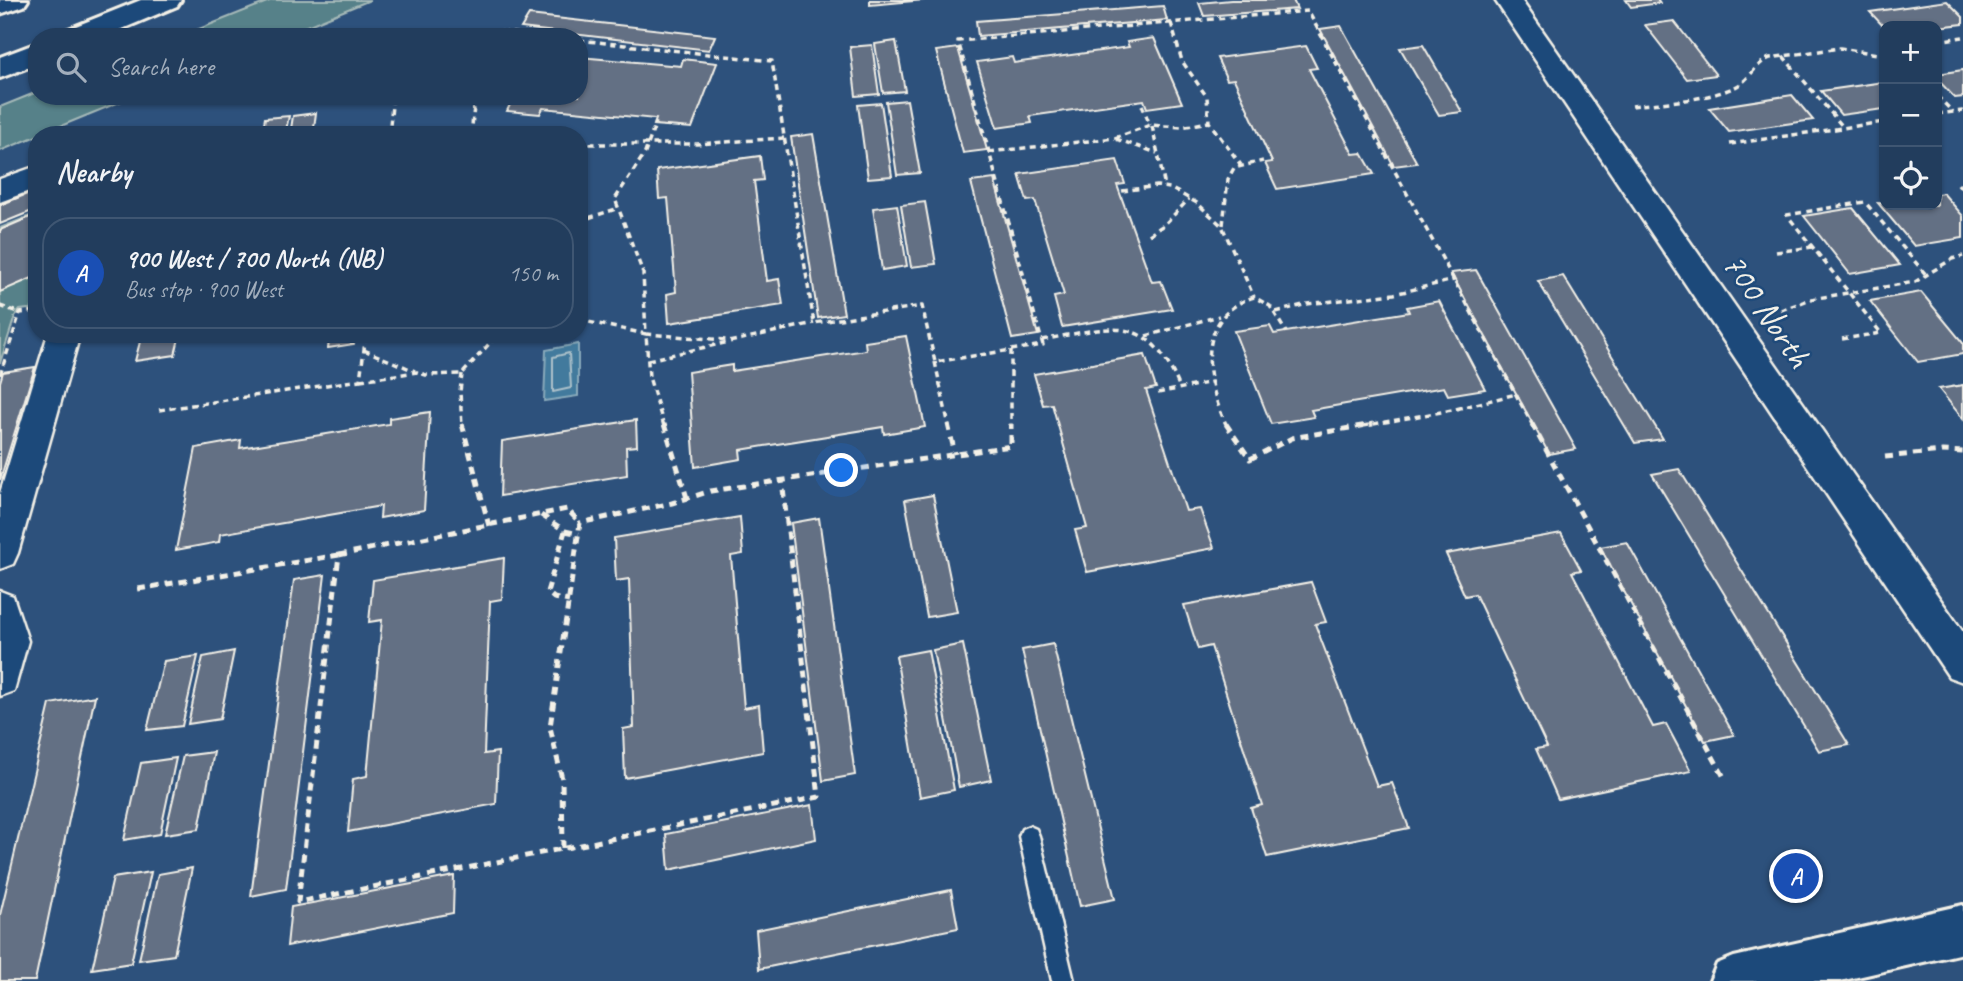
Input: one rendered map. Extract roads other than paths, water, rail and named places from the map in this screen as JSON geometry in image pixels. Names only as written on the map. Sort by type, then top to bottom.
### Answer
[{"type":"main road","points":[[0,5],[15,0]]},
{"type":"main road","points":[[98,28],[167,0]]},
{"type":"main road","points":[[0,68],[28,57]]},
{"type":"main road","points":[[1734,981],[1963,929]]},
{"type":"street","name":"700 North","points":[[1508,0],[1963,664]]},
{"type":"street","points":[[0,191],[28,180]]},
{"type":"street","points":[[0,553],[61,343]]},
{"type":"street","points":[[0,608],[9,641],[0,678]]},
{"type":"lane","points":[[1029,836],[1063,981]]},
{"type":"water","points":[[578,344],[578,396],[544,401],[546,350]]},
{"type":"place","name":"900 West / 700 North (NB)","points":[[1796,876]]}]
